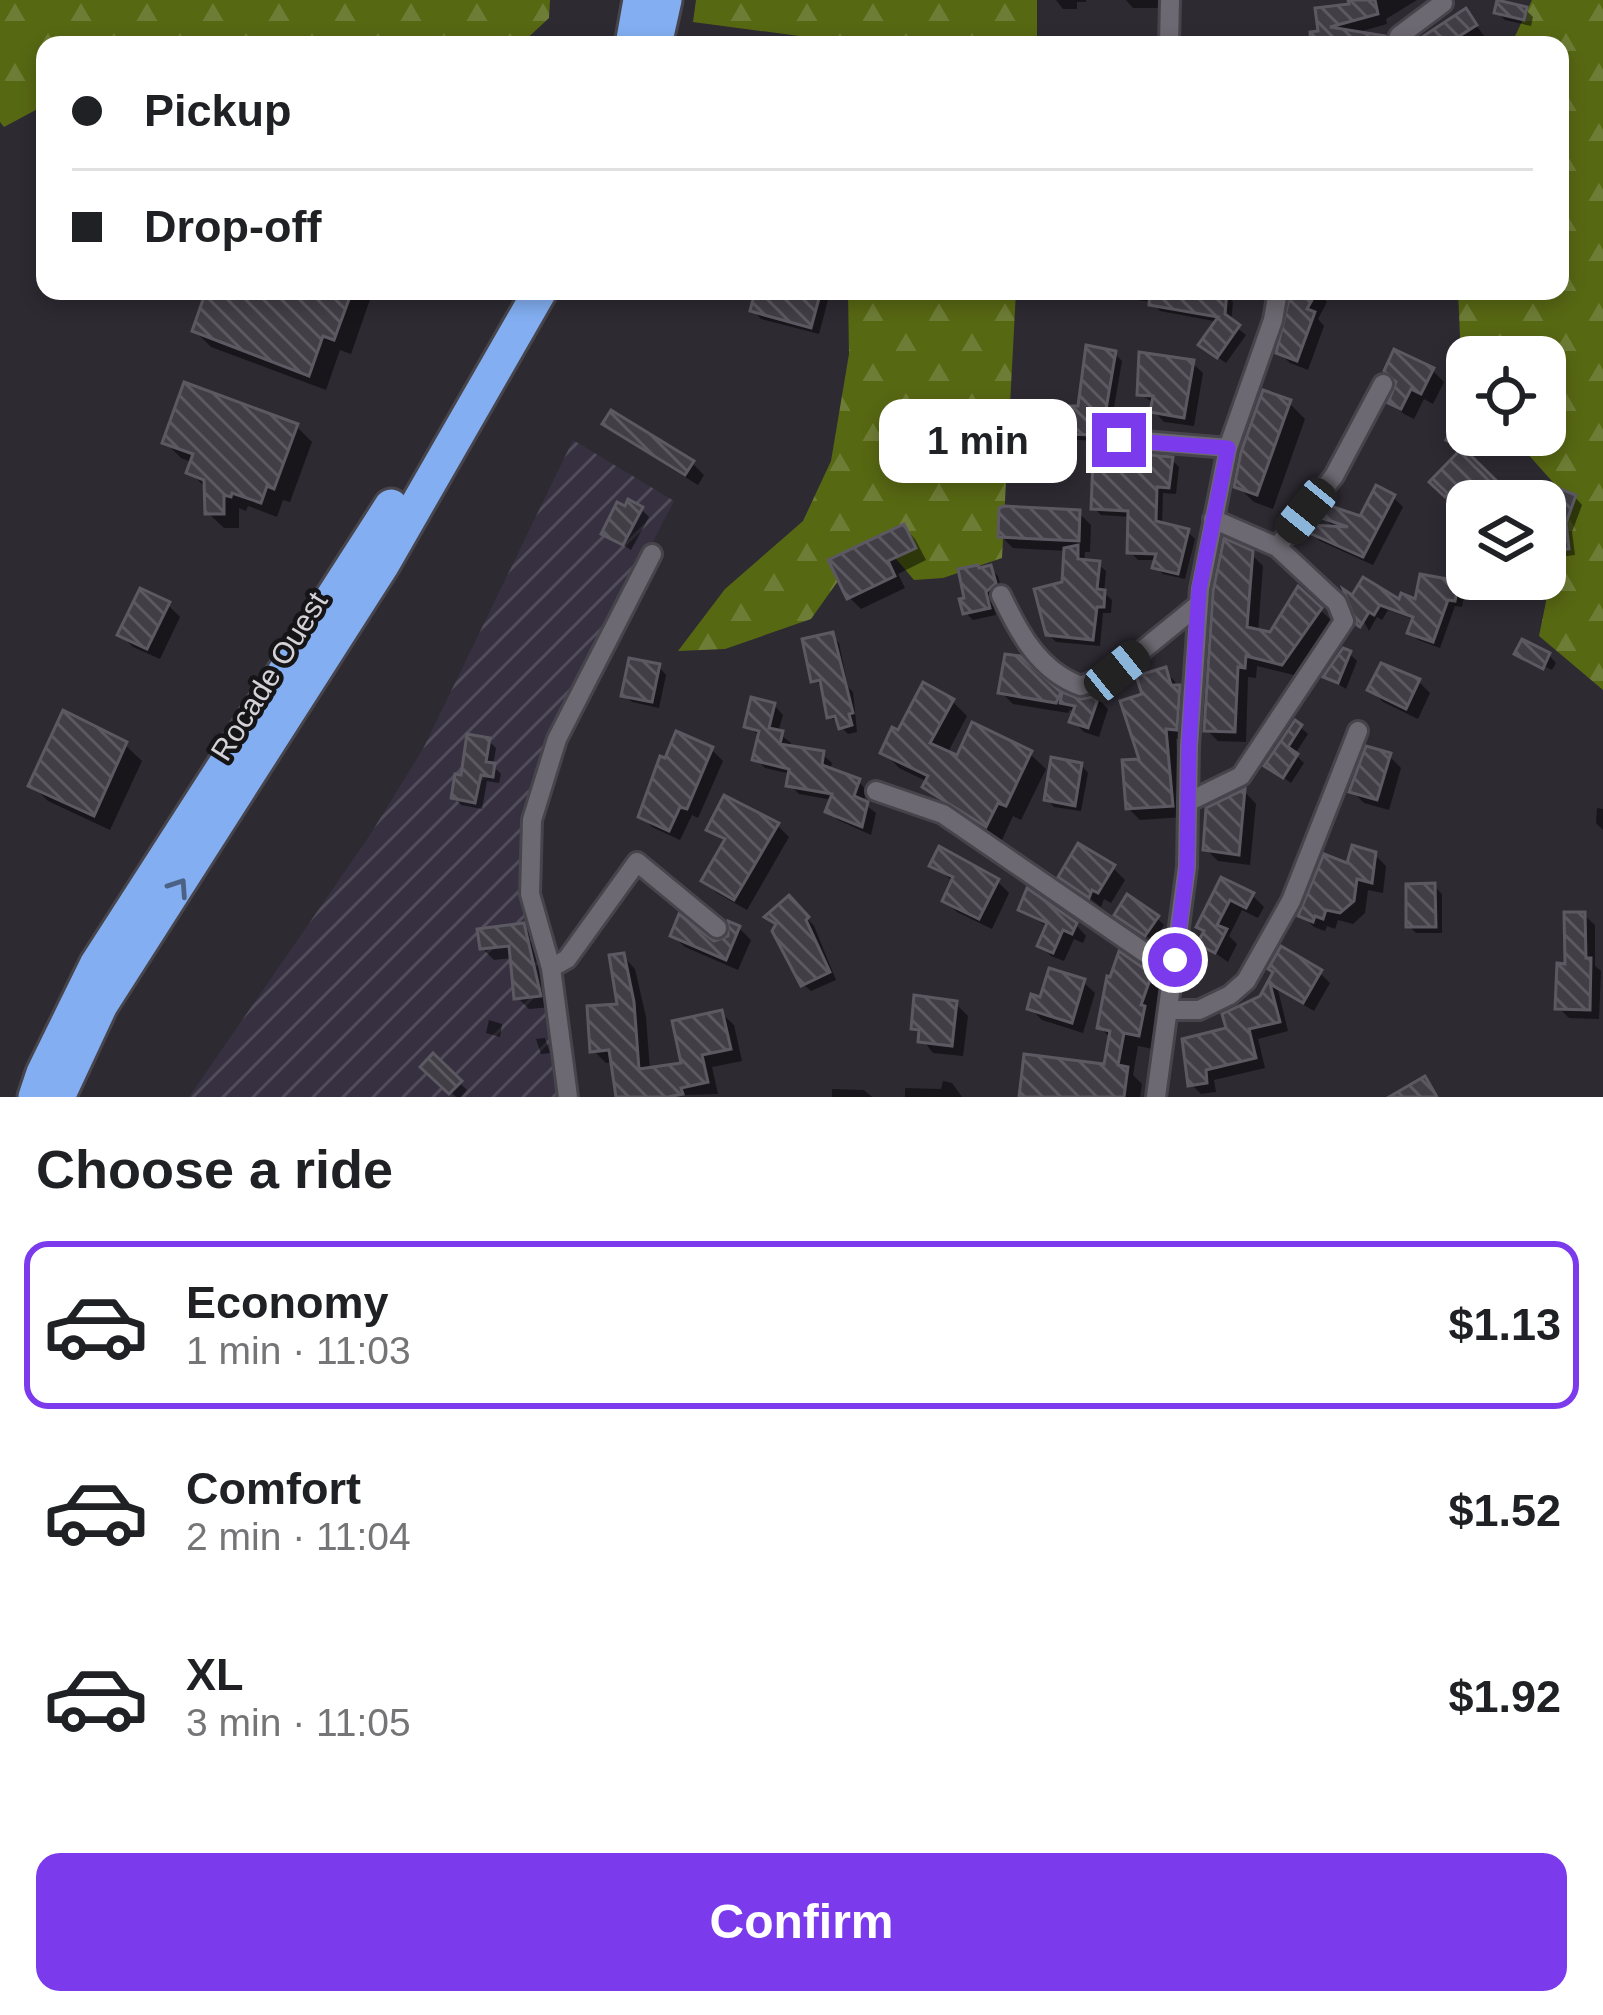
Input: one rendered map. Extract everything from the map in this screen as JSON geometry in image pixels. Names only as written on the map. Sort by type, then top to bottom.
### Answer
[{"type":"highway","points":[[634,36],[640,0]]},
{"type":"highway","points":[[657,36],[665,0]]},
{"type":"highway","points":[[35,1097],[96,965],[358,560],[510,300]]},
{"type":"highway","name":"Rocade Ouest","points":[[58,1097],[101,1005],[383,564],[536,300]]},
{"type":"street","points":[[1169,36],[1170,0]]},
{"type":"street","points":[[1399,36],[1443,3]]},
{"type":"street","points":[[1156,1097],[1187,867],[1198,605],[1228,448],[1276,300]]},
{"type":"street","points":[[1277,547],[1334,476],[1382,383]]},
{"type":"street","points":[[1119,440],[1228,448]]},
{"type":"street","points":[[1188,802],[1241,776],[1344,622],[1337,603],[1277,547],[1214,519]]},
{"type":"street","points":[[568,1097],[551,968],[530,894],[532,820],[557,739],[652,554]]},
{"type":"street","points":[[1001,595],[1021,638],[1059,679],[1081,686],[1117,671],[1198,605]]},
{"type":"street","points":[[1168,1010],[1199,1010],[1246,981],[1291,901],[1358,731]]},
{"type":"street","points":[[876,791],[943,814],[1173,972]]},
{"type":"street","points":[[551,968],[567,959],[637,862],[717,928]]},
{"type":"shaded area","points":[[573,440],[674,501],[537,765],[528,907],[574,1097],[189,1097],[368,838],[423,749]]},
{"type":"green space","points":[[0,0],[550,0],[549,18],[530,36],[36,36],[36,110],[4,127],[0,122]]},
{"type":"green space","points":[[696,0],[1037,0],[1037,36],[799,36],[693,22]]},
{"type":"green space","points":[[1532,0],[1603,0],[1603,690],[1539,636],[1546,600],[1566,600],[1567,498],[1566,480],[1551,480],[1530,456],[1566,456],[1566,336],[1460,336],[1458,300],[1569,300],[1569,36],[1515,36]]},
{"type":"green space","points":[[848,300],[1016,300],[1002,558],[943,578],[914,580],[892,554],[843,574],[811,619],[725,649],[678,651],[725,589],[803,521],[831,461],[849,354]]},
{"type":"building","points":[[1348,0],[1375,0],[1378,14],[1330,27],[1385,36],[1310,36],[1318,31],[1315,8],[1349,4]]},
{"type":"building","points":[[1497,0],[1527,7],[1524,20],[1494,13]]},
{"type":"building","points":[[1466,8],[1477,25],[1459,36],[1424,36]]},
{"type":"building","points":[[203,300],[349,300],[334,340],[323,336],[309,376],[192,331]]},
{"type":"building","points":[[753,300],[819,300],[811,328],[750,311]]},
{"type":"building","points":[[1149,300],[1226,300],[1225,314],[1240,325],[1217,358],[1198,345],[1218,317],[1149,305]]},
{"type":"building","points":[[1289,300],[1312,300],[1307,309],[1315,312],[1297,361],[1276,353]]},
{"type":"building","points":[[1086,345],[1116,351],[1104,421],[1149,428],[1114,426],[1107,432],[1107,446],[1118,452],[1173,457],[1169,488],[1157,487],[1156,521],[1189,529],[1178,574],[1152,568],[1156,554],[1127,553],[1128,511],[1091,509],[1094,435],[1066,434],[1067,406],[1078,406]]},
{"type":"building","points":[[1394,349],[1434,368],[1421,394],[1411,389],[1401,409],[1388,403],[1396,382],[1384,371]]},
{"type":"building","points":[[1139,352],[1194,360],[1184,418],[1150,412],[1153,396],[1137,395]]},
{"type":"building","points":[[184,382],[298,424],[274,489],[267,486],[261,503],[232,493],[231,497],[224,495],[224,514],[205,514],[204,480],[186,473],[193,454],[162,443]]},
{"type":"building","points":[[1263,390],[1291,400],[1257,495],[1234,487]]},
{"type":"building","points":[[611,410],[694,461],[685,475],[602,424]]},
{"type":"building","points":[[1454,456],[1471,456],[1496,480],[1446,480],[1445,497],[1429,482]]},
{"type":"building","points":[[1376,485],[1395,495],[1363,557],[1307,532],[1312,525],[1348,527],[1319,517],[1328,505],[1360,516]]},
{"type":"building","points":[[1566,491],[1576,495],[1566,523]]},
{"type":"building","points":[[628,499],[643,507],[623,545],[601,534],[617,502],[625,506]]},
{"type":"building","points":[[999,508],[1080,510],[1079,541],[998,537]]},
{"type":"building","points":[[904,524],[916,548],[888,561],[895,576],[847,599],[828,560]]},
{"type":"building","points":[[1224,538],[1253,551],[1247,627],[1270,632],[1298,586],[1322,608],[1282,665],[1246,656],[1245,668],[1238,667],[1235,732],[1204,731],[1213,591]]},
{"type":"building","points":[[1078,545],[1078,559],[1100,561],[1097,589],[1105,590],[1104,607],[1097,607],[1093,640],[1046,635],[1034,589],[1062,582],[1064,548]]},
{"type":"building","points":[[991,565],[996,583],[986,592],[990,608],[963,614],[958,569]]},
{"type":"building","points":[[1420,574],[1446,579],[1448,600],[1433,642],[1407,633],[1413,617],[1380,605],[1360,627],[1343,589],[1352,595],[1363,577],[1399,599],[1401,593],[1415,599]]},
{"type":"building","points":[[140,588],[170,602],[147,649],[117,635]]},
{"type":"building","points":[[833,632],[853,713],[849,714],[852,725],[839,729],[835,716],[827,718],[820,680],[811,682],[802,639]]},
{"type":"building","points":[[1522,639],[1550,653],[1543,669],[1514,654]]},
{"type":"building","points":[[1343,648],[1351,651],[1338,683],[1323,677]]},
{"type":"building","points":[[1005,654],[1020,656],[1061,692],[1056,703],[998,693]]},
{"type":"building","points":[[629,658],[660,664],[652,702],[621,696]]},
{"type":"building","points":[[1381,663],[1420,679],[1406,709],[1367,690]]},
{"type":"building","points":[[1166,667],[1171,685],[1180,685],[1177,730],[1166,729],[1173,806],[1126,809],[1122,760],[1139,759],[1120,701],[1142,694],[1136,676]]},
{"type":"building","points":[[923,682],[954,699],[930,743],[957,755],[972,722],[1032,751],[1006,806],[998,803],[986,827],[922,787],[928,776],[880,753]]},
{"type":"building","points":[[1062,692],[1080,699],[1099,696],[1088,728],[1069,722],[1075,706],[1060,703]]},
{"type":"building","points":[[751,697],[775,703],[769,728],[783,731],[780,744],[824,751],[822,765],[860,779],[854,796],[868,802],[862,827],[825,812],[832,794],[786,786],[789,769],[752,760],[759,731],[744,727]]},
{"type":"building","points":[[63,710],[127,742],[94,816],[28,786]]},
{"type":"building","points":[[1295,720],[1302,725],[1288,747],[1298,754],[1283,778],[1264,766]]},
{"type":"building","points":[[676,731],[713,747],[687,809],[680,807],[669,831],[638,817],[660,756],[665,758]]},
{"type":"building","points":[[467,734],[490,738],[486,762],[495,763],[493,777],[481,775],[475,803],[451,798],[455,774],[461,775]]},
{"type":"building","points":[[1366,746],[1391,753],[1377,800],[1349,792]]},
{"type":"building","points":[[1051,757],[1082,763],[1075,806],[1044,800]]},
{"type":"building","points":[[1245,789],[1239,855],[1203,850],[1206,808]]},
{"type":"building","points":[[724,795],[779,823],[734,900],[701,881],[725,839],[706,830]]},
{"type":"building","points":[[1078,843],[1115,865],[1098,893],[1092,890],[1089,898],[1058,877]]},
{"type":"building","points":[[1352,845],[1376,852],[1372,883],[1357,879],[1354,901],[1340,913],[1326,910],[1323,919],[1315,916],[1313,922],[1298,916],[1324,854],[1347,863]]},
{"type":"building","points":[[939,846],[999,879],[979,919],[942,901],[953,877],[929,866]]},
{"type":"building","points":[[1221,877],[1254,893],[1246,908],[1230,900],[1217,925],[1227,929],[1215,953],[1197,944],[1204,931],[1196,927]]},
{"type":"building","points":[[1435,883],[1436,927],[1406,927],[1406,884]]},
{"type":"building","points":[[1027,888],[1077,923],[1072,934],[1063,930],[1053,953],[1037,946],[1047,923],[1018,910]]},
{"type":"building","points":[[1127,894],[1159,916],[1145,936],[1114,915]]},
{"type":"building","points":[[789,895],[809,917],[806,920],[830,972],[801,986],[772,931],[776,924],[764,917]]},
{"type":"building","points":[[1564,912],[1585,912],[1586,958],[1591,958],[1590,1010],[1555,1009],[1557,963],[1565,964]]},
{"type":"building","points":[[679,914],[714,941],[728,936],[728,921],[740,926],[726,960],[670,936]]},
{"type":"building","points":[[524,923],[541,996],[514,999],[509,946],[480,949],[477,929]]},
{"type":"building","points":[[1281,946],[1322,970],[1303,1003],[1270,984],[1280,1022],[1249,1029],[1256,1058],[1206,1070],[1207,1083],[1188,1086],[1182,1039],[1226,1028],[1222,1014],[1260,996]]},
{"type":"building","points":[[1119,951],[1152,974],[1141,1005],[1145,1006],[1139,1036],[1124,1033],[1118,1065],[1128,1067],[1124,1097],[1019,1097],[1024,1054],[1104,1064],[1110,1031],[1097,1028],[1107,976]]},
{"type":"building","points":[[624,953],[634,1002],[639,1069],[681,1063],[672,1021],[722,1010],[731,1049],[702,1055],[708,1082],[681,1088],[683,1094],[668,1097],[616,1097],[609,1050],[590,1052],[587,1006],[617,1004],[609,955]]},
{"type":"building","points":[[1049,968],[1085,979],[1072,1023],[1027,1009],[1031,994],[1040,997]]},
{"type":"building","points":[[914,995],[957,1001],[952,1046],[918,1042],[919,1030],[911,1029]]},
{"type":"building","points":[[433,1053],[462,1081],[449,1094],[420,1067]]},
{"type":"building","points":[[1425,1076],[1437,1097],[1389,1097]]},
{"type":"route","points":[[1119,440],[1228,448],[1199,590],[1187,867],[1175,960]]}]
